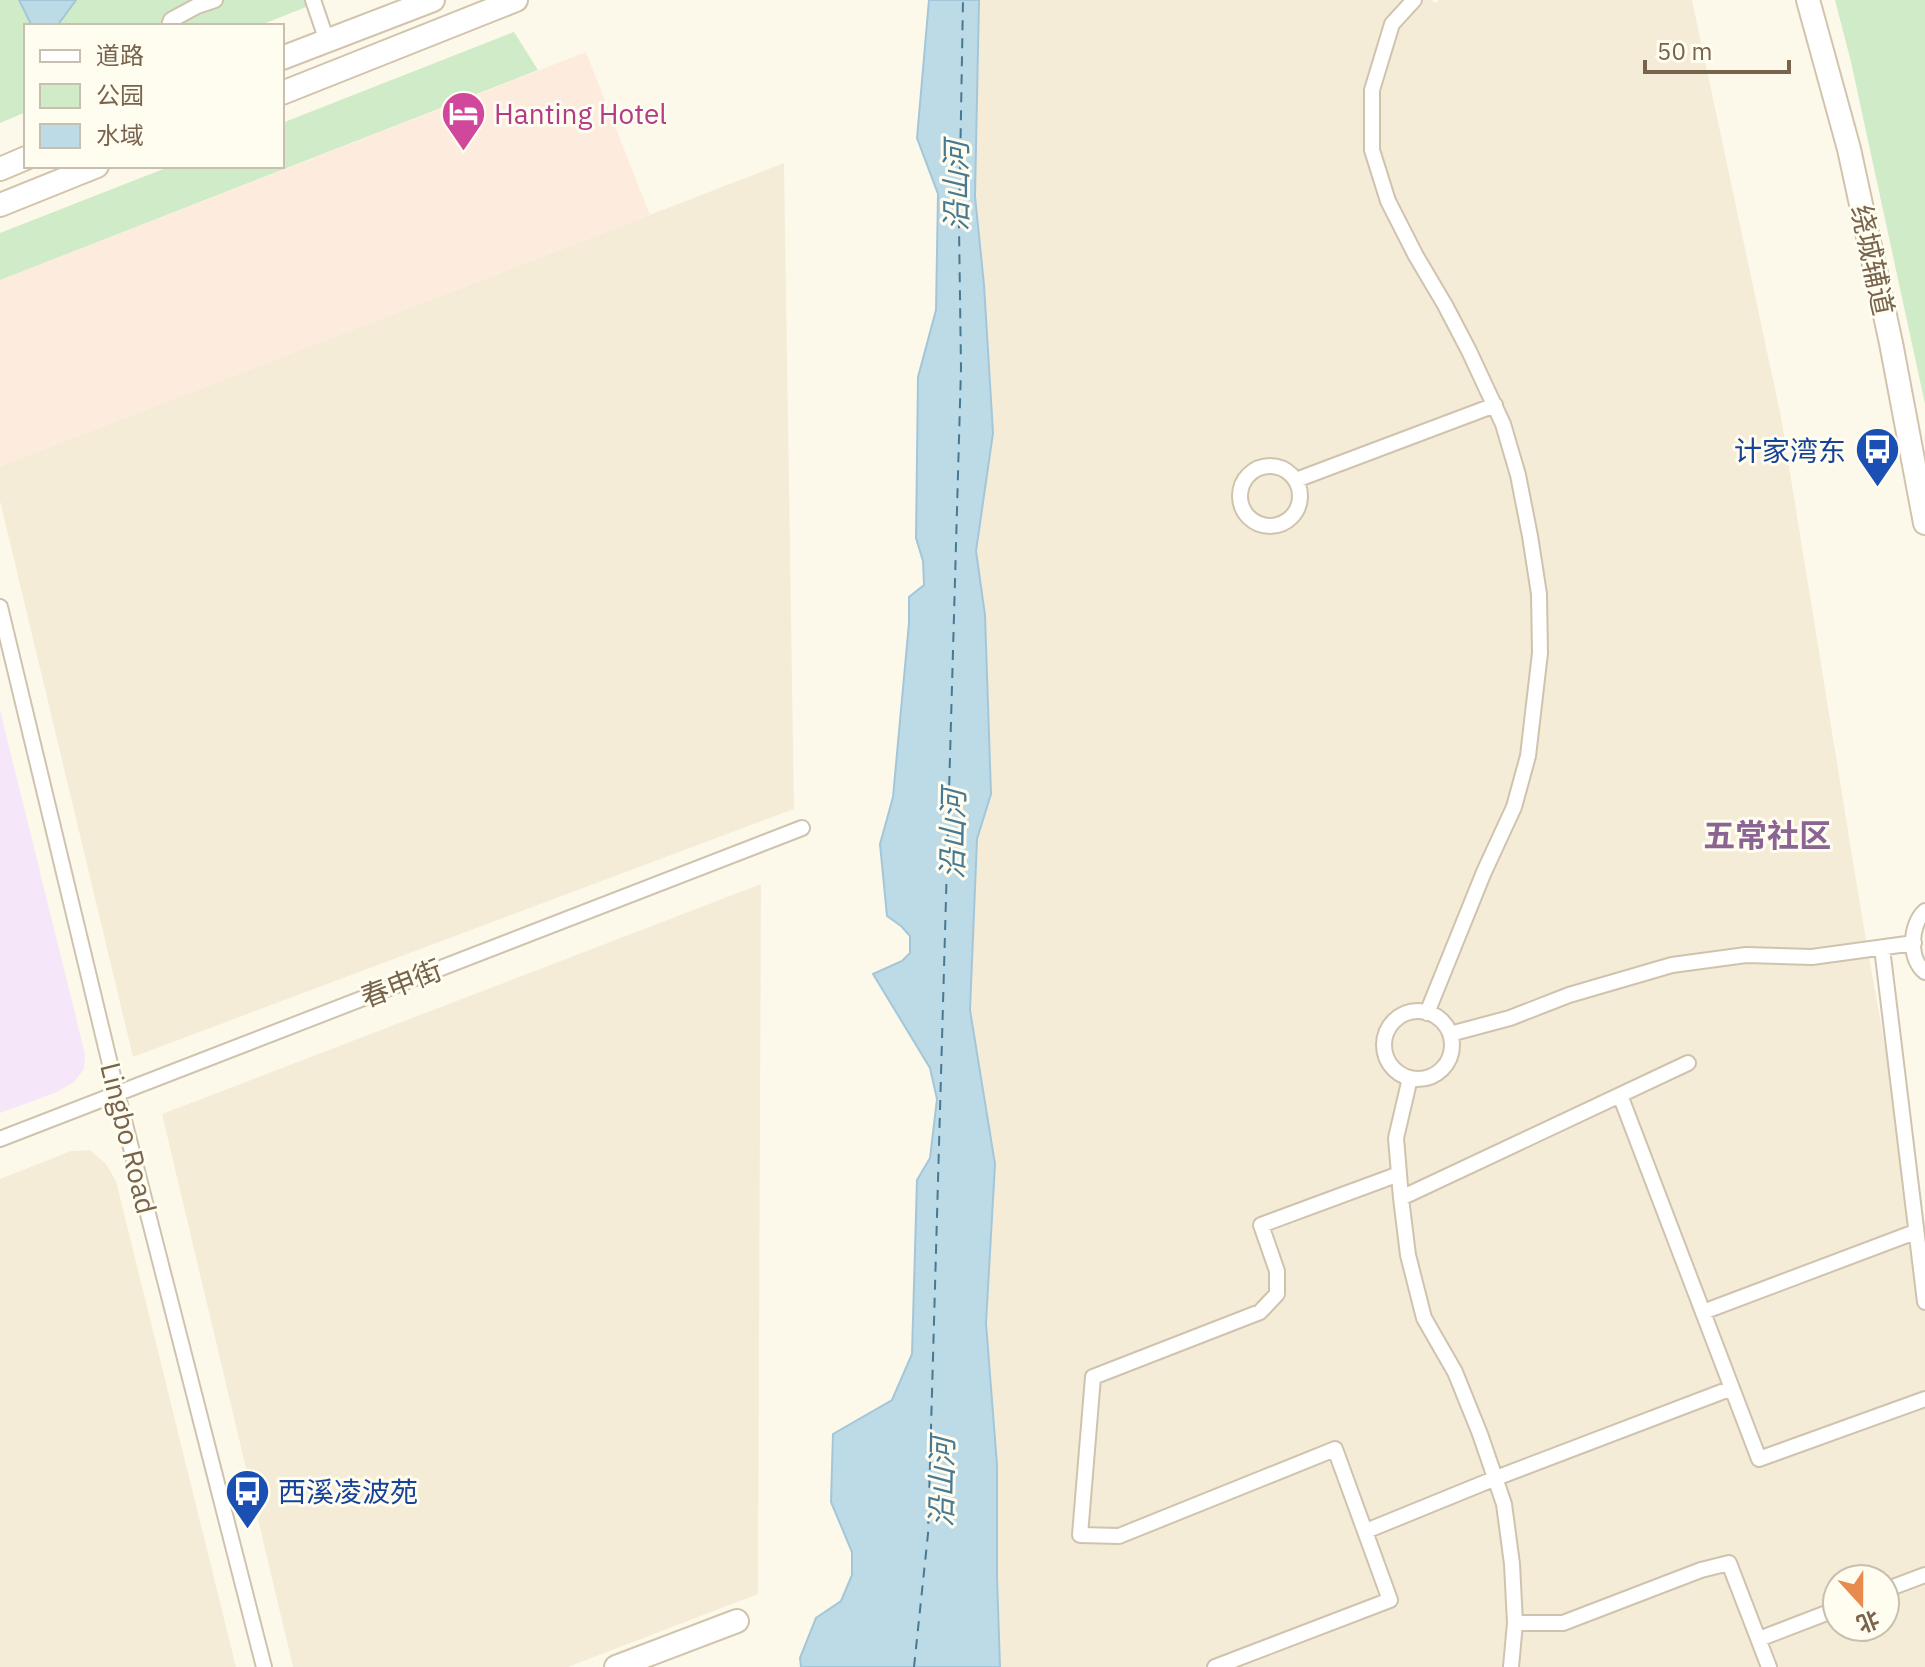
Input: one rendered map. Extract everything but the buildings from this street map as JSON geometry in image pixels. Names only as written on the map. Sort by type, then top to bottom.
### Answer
[{"type":"street","points":[[170,24],[171,20],[197,6],[215,0]]},
{"type":"street","points":[[313,0],[327,41]]},
{"type":"street","points":[[284,57],[433,0]]},
{"type":"street","points":[[284,92],[516,0]]},
{"type":"street","points":[[1414,0],[1392,24],[1372,90],[1372,150],[1388,201],[1495,405],[1518,475],[1530,536],[1539,594],[1540,653],[1528,756],[1514,807],[1427,1013]]},
{"type":"street","name":"绕城辅道","points":[[1808,0],[1849,149],[1891,343],[1925,523]]},
{"type":"street","points":[[0,169],[24,159]]},
{"type":"street","points":[[0,205],[92,168]]},
{"type":"street","points":[[1296,480],[1495,405]]},
{"type":"street","points":[[1269,466],[1280,468],[1296,480],[1300,500],[1292,517],[1285,523],[1266,527],[1243,511],[1240,491],[1250,473],[1269,466]]},
{"type":"street","name":"Lingbo Road","points":[[0,607],[117,1093],[264,1667]]},
{"type":"street","name":"春申街","points":[[0,1139],[802,828]]},
{"type":"street","points":[[1925,911],[1920,914],[1913,933],[1920,968],[1925,972]]},
{"type":"street","points":[[1450,1034],[1510,1018],[1569,995],[1672,965],[1746,955],[1812,957],[1914,943]]},
{"type":"street","points":[[1882,948],[1925,1302]]},
{"type":"street","points":[[1416,1012],[1427,1013],[1445,1024],[1450,1034],[1451,1054],[1447,1064],[1431,1077],[1410,1078],[1393,1068],[1387,1059],[1385,1037],[1396,1019],[1416,1012]]},
{"type":"street","points":[[1401,1198],[1688,1063]]},
{"type":"street","points":[[1410,1078],[1396,1138],[1408,1255],[1424,1318],[1455,1372],[1504,1504],[1512,1564],[1515,1623],[1511,1667]]},
{"type":"street","points":[[1620,1095],[1759,1459],[1925,1399]]},
{"type":"street","points":[[1215,1667],[1390,1600],[1335,1449],[1119,1536],[1080,1535],[1093,1377],[1260,1312],[1277,1294],[1277,1271],[1261,1225],[1399,1174]]},
{"type":"street","points":[[1703,1312],[1915,1232]]},
{"type":"street","points":[[1366,1531],[1732,1388]]},
{"type":"street","points":[[1515,1623],[1563,1623],[1701,1570],[1729,1563],[1769,1667]]},
{"type":"street","points":[[1901,1584],[1925,1575]]},
{"type":"street","points":[[1759,1639],[1821,1615]]},
{"type":"street","points":[[616,1667],[737,1621]]},
{"type":"shaded area","points":[[979,0],[1431,0],[1436,3],[1439,0],[1692,0],[1781,417],[1862,917],[1925,1273],[1925,1667],[1000,1667],[997,1465],[986,1323],[995,1164],[970,1010],[977,839],[991,794],[985,615],[976,551],[993,433],[975,196]]},
{"type":"shaded area","points":[[586,52],[650,215],[0,466],[0,280]]},
{"type":"shaded area","points":[[784,163],[794,809],[133,1057],[0,501],[0,466]]},
{"type":"shaded area","points":[[0,710],[85,1054],[84,1069],[74,1082],[57,1092],[0,1113]]},
{"type":"shaded area","points":[[761,884],[758,1594],[568,1667],[293,1667],[162,1114]]},
{"type":"shaded area","points":[[90,1150],[106,1164],[116,1181],[236,1667],[0,1667],[0,1179],[71,1151]]},
{"type":"green space","points":[[0,0],[324,0],[263,24],[24,24],[24,113],[0,123]]},
{"type":"green space","points":[[1835,0],[1925,0],[1925,404],[1851,62]]},
{"type":"green space","points":[[514,32],[538,70],[0,280],[0,233],[166,168],[284,168],[284,122]]},
{"type":"water","points":[[19,0],[76,0],[58,24],[31,24]]},
{"type":"water","name":"沿山河","points":[[929,0],[979,0],[975,196],[993,433],[976,551],[985,615],[991,794],[977,839],[970,1010],[995,1164],[986,1323],[997,1465],[1000,1667],[801,1667],[800,1658],[816,1618],[841,1601],[852,1575],[852,1552],[831,1502],[833,1434],[892,1400],[912,1354],[917,1180],[930,1158],[937,1099],[930,1068],[873,974],[902,961],[910,953],[910,936],[887,916],[880,844],[893,797],[909,597],[924,585],[923,561],[916,538],[918,377],[936,310],[938,194],[917,138]]},
{"type":"ferry route","points":[[914,1667],[928,1534],[961,368],[959,227],[963,0]]},
{"type":"place","name":"Hanting Hotel","points":[[463,152]]},
{"type":"place","name":"计家湾东","points":[[1877,489]]},
{"type":"place","name":"西溪凌波苑","points":[[247,1530]]},
{"type":"district","name":"五常社区","points":[[1767,835]]}]
